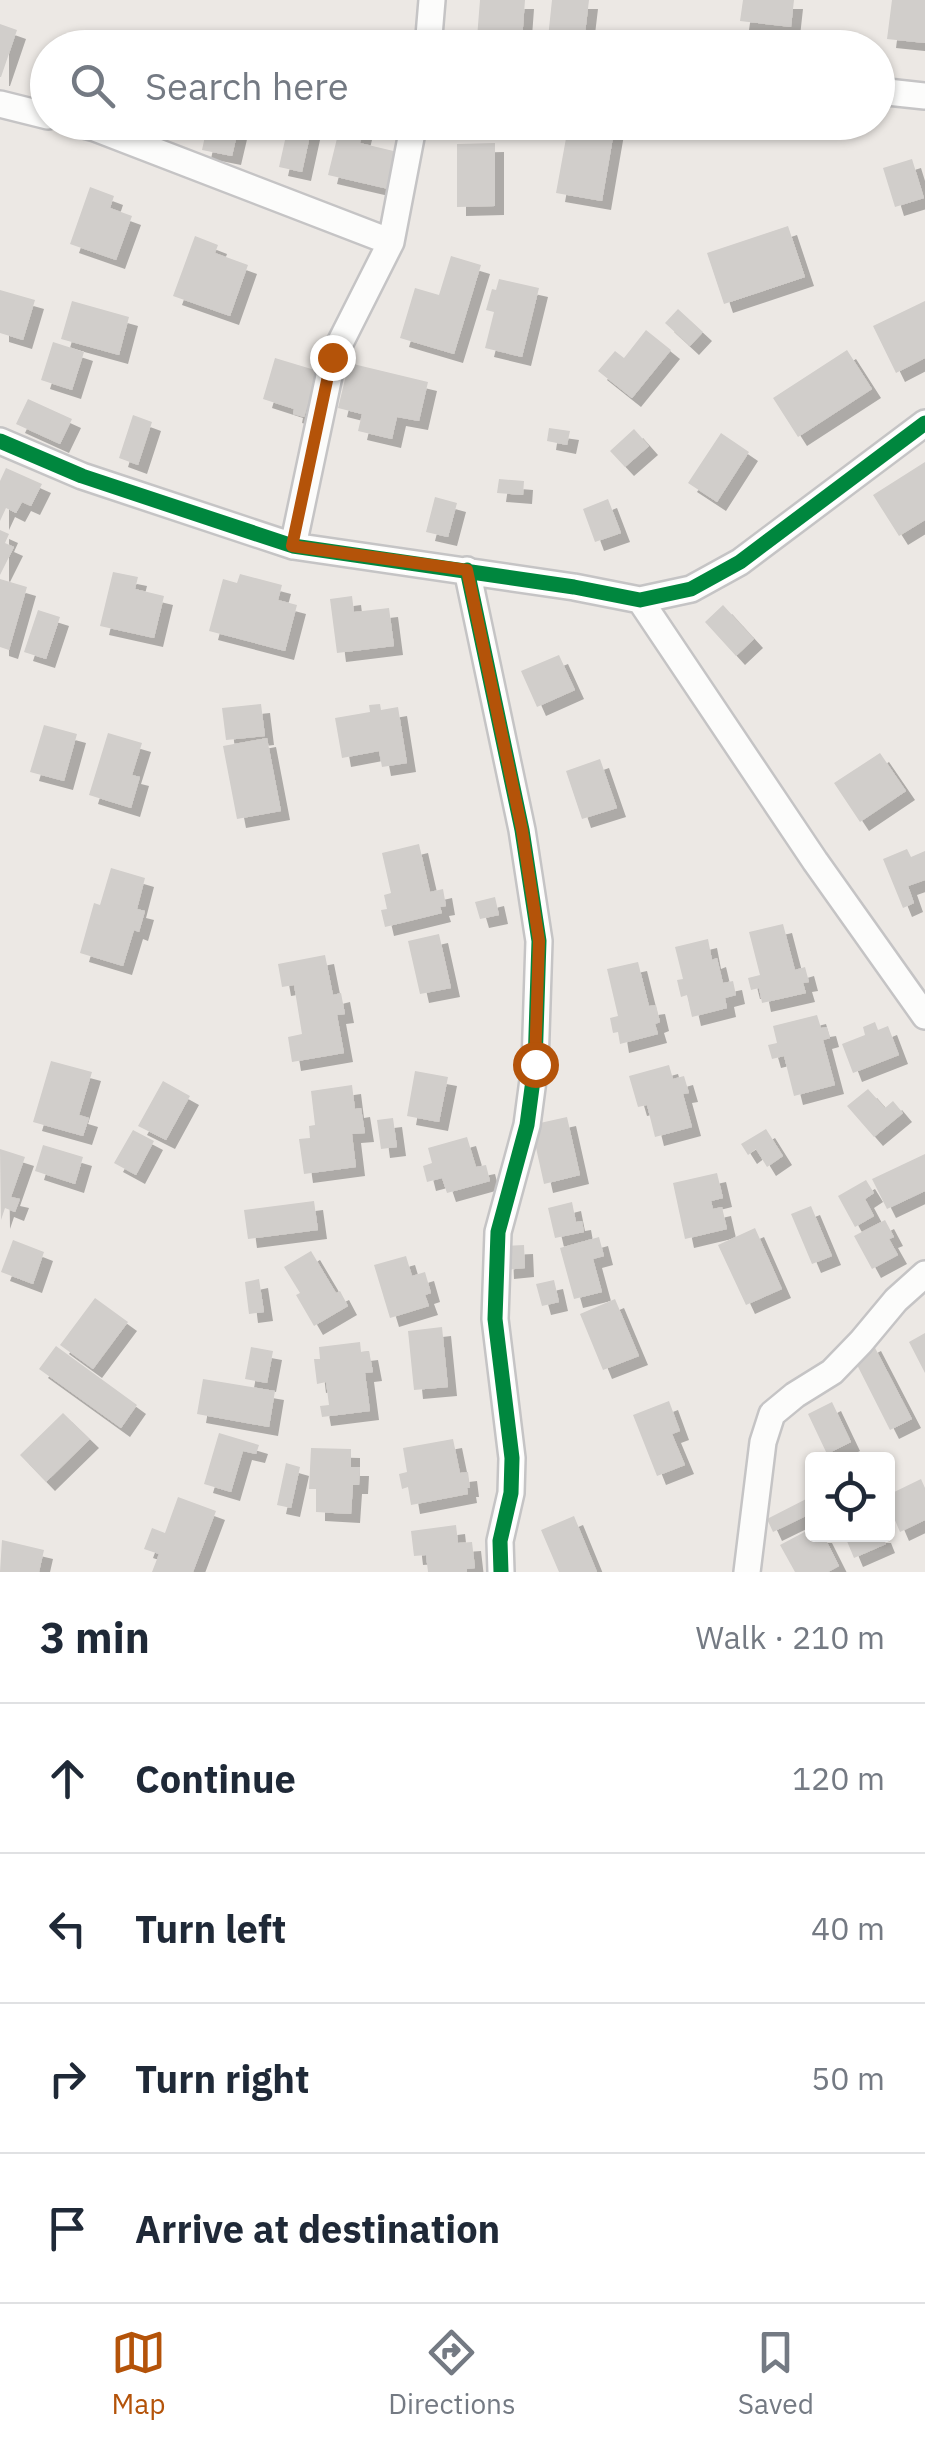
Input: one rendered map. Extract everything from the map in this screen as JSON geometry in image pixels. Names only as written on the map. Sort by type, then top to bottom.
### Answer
[{"type":"street","points":[[430,30],[432,0]]},
{"type":"street","points":[[895,93],[925,96]]},
{"type":"street","points":[[0,104],[30,112]]},
{"type":"street","points":[[126,140],[390,242]]},
{"type":"street","points":[[292,546],[332,357],[390,242],[410,140]]},
{"type":"street","points":[[5,448],[292,546],[467,570],[640,600],[691,590],[740,562],[925,423]]},
{"type":"street","points":[[467,570],[522,830],[539,941],[535,1064],[527,1125],[498,1232],[495,1318],[512,1458],[511,1493],[500,1541],[501,1572]]},
{"type":"street","points":[[640,600],[815,861],[925,1016]]},
{"type":"street","points":[[747,1572],[763,1442],[772,1414],[794,1394],[832,1372],[896,1300],[925,1274]]},
{"type":"building","points":[[480,0],[525,0],[523,30],[478,30]]},
{"type":"building","points":[[552,0],[589,0],[585,30],[549,30]]},
{"type":"building","points":[[743,0],[794,0],[791,27],[740,21]]},
{"type":"building","points":[[892,0],[925,0],[925,43],[895,40],[895,30],[888,30]]},
{"type":"building","points":[[0,24],[17,30],[1,77],[0,77]]},
{"type":"building","points":[[204,140],[236,140],[232,156],[202,150]]},
{"type":"building","points":[[285,140],[309,140],[302,172],[279,167]]},
{"type":"building","points":[[337,140],[361,140],[360,143],[406,154],[397,191],[328,175]]},
{"type":"building","points":[[566,140],[613,140],[602,201],[556,193]]},
{"type":"building","points":[[495,143],[495,206],[457,207],[457,144]]},
{"type":"building","points":[[912,159],[924,198],[895,207],[883,168]]},
{"type":"building","points":[[90,187],[114,196],[110,208],[132,216],[116,260],[70,244]]},
{"type":"building","points":[[788,226],[805,277],[724,304],[707,253]]},
{"type":"building","points":[[195,236],[218,245],[215,253],[248,265],[230,316],[173,296]]},
{"type":"building","points":[[451,256],[481,265],[454,354],[400,338],[415,288],[439,295]]},
{"type":"building","points":[[499,279],[539,288],[522,357],[485,348],[494,312],[486,310]]},
{"type":"building","points":[[0,290],[35,300],[23,340],[0,333]]},
{"type":"building","points":[[72,301],[129,317],[119,355],[61,339]]},
{"type":"building","points":[[925,301],[925,358],[896,373],[873,326]]},
{"type":"building","points":[[678,309],[703,332],[690,346],[665,323]]},
{"type":"building","points":[[646,330],[671,350],[632,398],[598,371],[615,351],[624,358]]},
{"type":"building","points":[[53,342],[84,352],[72,390],[41,380]]},
{"type":"building","points":[[847,350],[872,389],[798,437],[773,398]]},
{"type":"building","points":[[275,358],[318,371],[304,417],[293,414],[294,409],[263,399]]},
{"type":"building","points":[[349,363],[428,382],[419,421],[397,417],[392,439],[358,431],[362,414],[338,408]]},
{"type":"building","points":[[28,399],[72,419],[60,444],[16,424]]},
{"type":"building","points":[[133,415],[152,422],[138,465],[119,458]]},
{"type":"building","points":[[549,428],[570,431],[567,445],[547,441]]},
{"type":"building","points":[[634,429],[649,446],[625,467],[610,451]]},
{"type":"building","points":[[721,433],[749,452],[717,502],[688,483]]},
{"type":"building","points":[[925,462],[925,520],[899,536],[873,495]]},
{"type":"building","points":[[6,468],[42,484],[31,506],[22,502],[16,513],[6,508],[0,521],[0,481]]},
{"type":"building","points":[[499,479],[524,481],[523,495],[497,493]]},
{"type":"building","points":[[435,497],[457,503],[448,537],[426,532]]},
{"type":"building","points":[[608,499],[621,533],[595,542],[583,509]]},
{"type":"building","points":[[0,530],[9,534],[5,543],[14,547],[0,575]]},
{"type":"building","points":[[113,572],[138,577],[135,589],[164,596],[154,638],[100,626]]},
{"type":"building","points":[[240,574],[282,585],[278,600],[297,605],[285,651],[209,631],[223,579],[237,583]]},
{"type":"building","points":[[0,579],[27,587],[9,650],[0,647]]},
{"type":"building","points":[[352,596],[354,612],[389,608],[394,646],[337,653],[330,599]]},
{"type":"building","points":[[723,605],[754,639],[736,656],[705,622]]},
{"type":"building","points":[[38,610],[60,617],[46,659],[24,652]]},
{"type":"building","points":[[559,655],[575,690],[537,707],[521,671]]},
{"type":"building","points":[[261,704],[265,736],[226,740],[222,708]]},
{"type":"building","points":[[380,704],[381,710],[398,707],[407,763],[382,767],[379,751],[342,758],[335,718],[370,712],[369,705]]},
{"type":"building","points":[[44,725],[77,734],[64,781],[30,772]]},
{"type":"building","points":[[108,733],[142,743],[132,775],[140,777],[131,808],[89,795]]},
{"type":"building","points":[[267,738],[281,811],[237,819],[223,746]]},
{"type":"building","points":[[880,753],[906,791],[860,822],[834,783]]},
{"type":"building","points":[[600,759],[617,808],[582,819],[566,771]]},
{"type":"building","points":[[419,844],[430,892],[443,889],[446,906],[440,907],[442,913],[385,927],[381,910],[387,909],[384,895],[391,893],[382,853]]},
{"type":"building","points":[[907,849],[911,857],[925,851],[925,880],[908,886],[914,903],[903,908],[883,859]]},
{"type":"building","points":[[111,868],[145,878],[137,909],[145,911],[139,932],[134,930],[123,966],[80,953],[94,903],[100,905]]},
{"type":"building","points":[[495,897],[499,915],[480,919],[475,902]]},
{"type":"building","points":[[783,924],[795,970],[805,967],[809,982],[803,983],[806,993],[762,1003],[759,988],[751,990],[748,978],[760,975],[749,932]]},
{"type":"building","points":[[439,934],[451,988],[420,994],[408,941]]},
{"type":"building","points":[[708,939],[723,983],[733,981],[736,995],[725,998],[727,1008],[692,1017],[687,995],[681,997],[677,980],[683,979],[675,947]]},
{"type":"building","points":[[325,955],[333,995],[341,993],[345,1014],[337,1015],[344,1053],[292,1062],[288,1037],[302,1034],[294,985],[282,987],[278,964]]},
{"type":"building","points":[[638,962],[649,1006],[656,1005],[658,1034],[620,1044],[610,1018],[618,1016],[607,969]]},
{"type":"building","points":[[817,1015],[830,1038],[823,1040],[835,1085],[794,1096],[784,1056],[772,1059],[768,1045],[777,1043],[773,1026]]},
{"type":"building","points":[[875,1022],[878,1030],[888,1026],[899,1055],[853,1073],[842,1044],[865,1035],[863,1027]]},
{"type":"building","points":[[51,1061],[92,1072],[79,1115],[89,1118],[83,1136],[33,1122]]},
{"type":"building","points":[[669,1065],[673,1079],[684,1076],[689,1093],[683,1094],[692,1127],[655,1137],[647,1105],[638,1107],[629,1076]]},
{"type":"building","points":[[415,1071],[448,1077],[439,1122],[407,1116]]},
{"type":"building","points":[[163,1081],[190,1096],[166,1140],[138,1126]]},
{"type":"building","points":[[352,1085],[355,1109],[361,1108],[365,1133],[352,1134],[356,1167],[304,1174],[299,1139],[310,1138],[309,1126],[315,1125],[311,1091]]},
{"type":"building","points":[[868,1089],[885,1108],[893,1101],[903,1113],[874,1137],[847,1106]]},
{"type":"building","points":[[567,1117],[580,1175],[544,1184],[531,1125]]},
{"type":"building","points":[[393,1118],[397,1147],[381,1149],[377,1120]]},
{"type":"building","points":[[766,1129],[783,1156],[767,1167],[756,1149],[748,1155],[741,1144]]},
{"type":"building","points":[[133,1130],[154,1141],[136,1175],[114,1163]]},
{"type":"building","points":[[467,1137],[476,1167],[486,1165],[490,1181],[447,1193],[442,1178],[427,1182],[423,1166],[432,1163],[428,1148]]},
{"type":"building","points":[[43,1145],[83,1157],[75,1184],[35,1171]]},
{"type":"building","points":[[0,1149],[25,1157],[11,1197],[20,1199],[15,1212],[5,1208],[1,1220]]},
{"type":"building","points":[[925,1154],[925,1191],[887,1209],[872,1179]]},
{"type":"building","points":[[717,1173],[723,1198],[711,1201],[713,1209],[722,1207],[727,1229],[685,1239],[673,1183]]},
{"type":"building","points":[[866,1180],[874,1193],[865,1199],[874,1216],[855,1227],[838,1196]]},
{"type":"building","points":[[314,1201],[318,1230],[248,1239],[244,1210]]},
{"type":"building","points":[[572,1202],[576,1222],[582,1221],[584,1232],[555,1238],[548,1208]]},
{"type":"building","points":[[811,1206],[832,1256],[812,1264],[791,1214]]},
{"type":"building","points":[[885,1220],[898,1255],[872,1269],[854,1236]]},
{"type":"building","points":[[755,1228],[782,1289],[746,1305],[718,1245]]},
{"type":"building","points":[[599,1237],[604,1256],[593,1259],[602,1292],[574,1299],[560,1248]]},
{"type":"building","points":[[13,1240],[44,1252],[33,1284],[1,1272]]},
{"type":"building","points":[[524,1245],[525,1268],[505,1270],[504,1246]]},
{"type":"building","points":[[311,1251],[348,1306],[314,1326],[284,1267]]},
{"type":"building","points":[[406,1256],[412,1276],[425,1272],[431,1293],[425,1295],[429,1306],[390,1318],[374,1265]]},
{"type":"building","points":[[259,1279],[264,1312],[249,1314],[245,1282]]},
{"type":"building","points":[[554,1280],[559,1302],[542,1306],[536,1284]]},
{"type":"building","points":[[95,1298],[128,1322],[93,1369],[60,1345]]},
{"type":"building","points":[[615,1299],[639,1356],[603,1370],[580,1314]]},
{"type":"building","points":[[442,1327],[448,1387],[414,1390],[408,1331]]},
{"type":"building","points":[[925,1333],[925,1373],[909,1342]]},
{"type":"building","points":[[360,1342],[361,1352],[369,1351],[373,1372],[365,1373],[370,1411],[322,1417],[320,1406],[329,1405],[326,1382],[317,1384],[314,1359],[320,1359],[319,1347]]},
{"type":"building","points":[[872,1342],[912,1419],[890,1430],[851,1353]]},
{"type":"building","points":[[56,1346],[137,1405],[121,1428],[39,1369]]},
{"type":"building","points":[[251,1347],[273,1351],[267,1383],[245,1379]]},
{"type":"building","points":[[203,1379],[275,1391],[269,1427],[197,1414]]},
{"type":"building","points":[[669,1401],[680,1431],[672,1434],[685,1465],[657,1476],[633,1415]]},
{"type":"building","points":[[832,1402],[851,1442],[826,1452],[808,1414]]},
{"type":"building","points":[[63,1413],[90,1439],[46,1482],[20,1455]]},
{"type":"building","points":[[219,1433],[259,1445],[256,1454],[243,1451],[231,1492],[204,1484]]},
{"type":"building","points":[[453,1439],[460,1473],[468,1472],[468,1494],[411,1505],[408,1487],[402,1489],[399,1474],[407,1472],[403,1448]]},
{"type":"building","points":[[311,1448],[351,1449],[351,1467],[360,1467],[359,1485],[353,1485],[351,1514],[316,1512],[316,1489],[309,1489]]},
{"type":"building","points":[[286,1463],[300,1467],[291,1508],[277,1505]]},
{"type":"building","points":[[921,1479],[925,1488],[925,1520],[900,1532],[895,1520],[895,1492]]},
{"type":"building","points":[[178,1497],[216,1511],[193,1572],[152,1572],[159,1554],[144,1549],[152,1528],[165,1533]]},
{"type":"building","points":[[805,1500],[805,1516],[773,1532],[767,1519]]},
{"type":"building","points":[[574,1516],[597,1572],[559,1572],[541,1530]]},
{"type":"building","points":[[456,1525],[458,1543],[472,1542],[475,1568],[467,1572],[428,1572],[426,1555],[414,1556],[411,1531]]},
{"type":"building","points":[[805,1532],[805,1542],[827,1542],[839,1566],[828,1572],[795,1572],[780,1545]]},
{"type":"building","points":[[2,1540],[44,1550],[39,1572],[0,1572]]},
{"type":"building","points":[[847,1542],[885,1542],[886,1544],[854,1558]]},
{"type":"cycle path","points":[[0,441],[82,476],[293,546],[640,600],[691,589],[740,562],[925,423]]},
{"type":"cycle path","points":[[467,570],[522,830],[539,941],[535,1065],[527,1125],[498,1232],[495,1319],[512,1458],[511,1493],[500,1541],[501,1572]]},
{"type":"route","points":[[332,357],[292,546],[467,570],[522,830],[539,941],[535,1064]]}]
